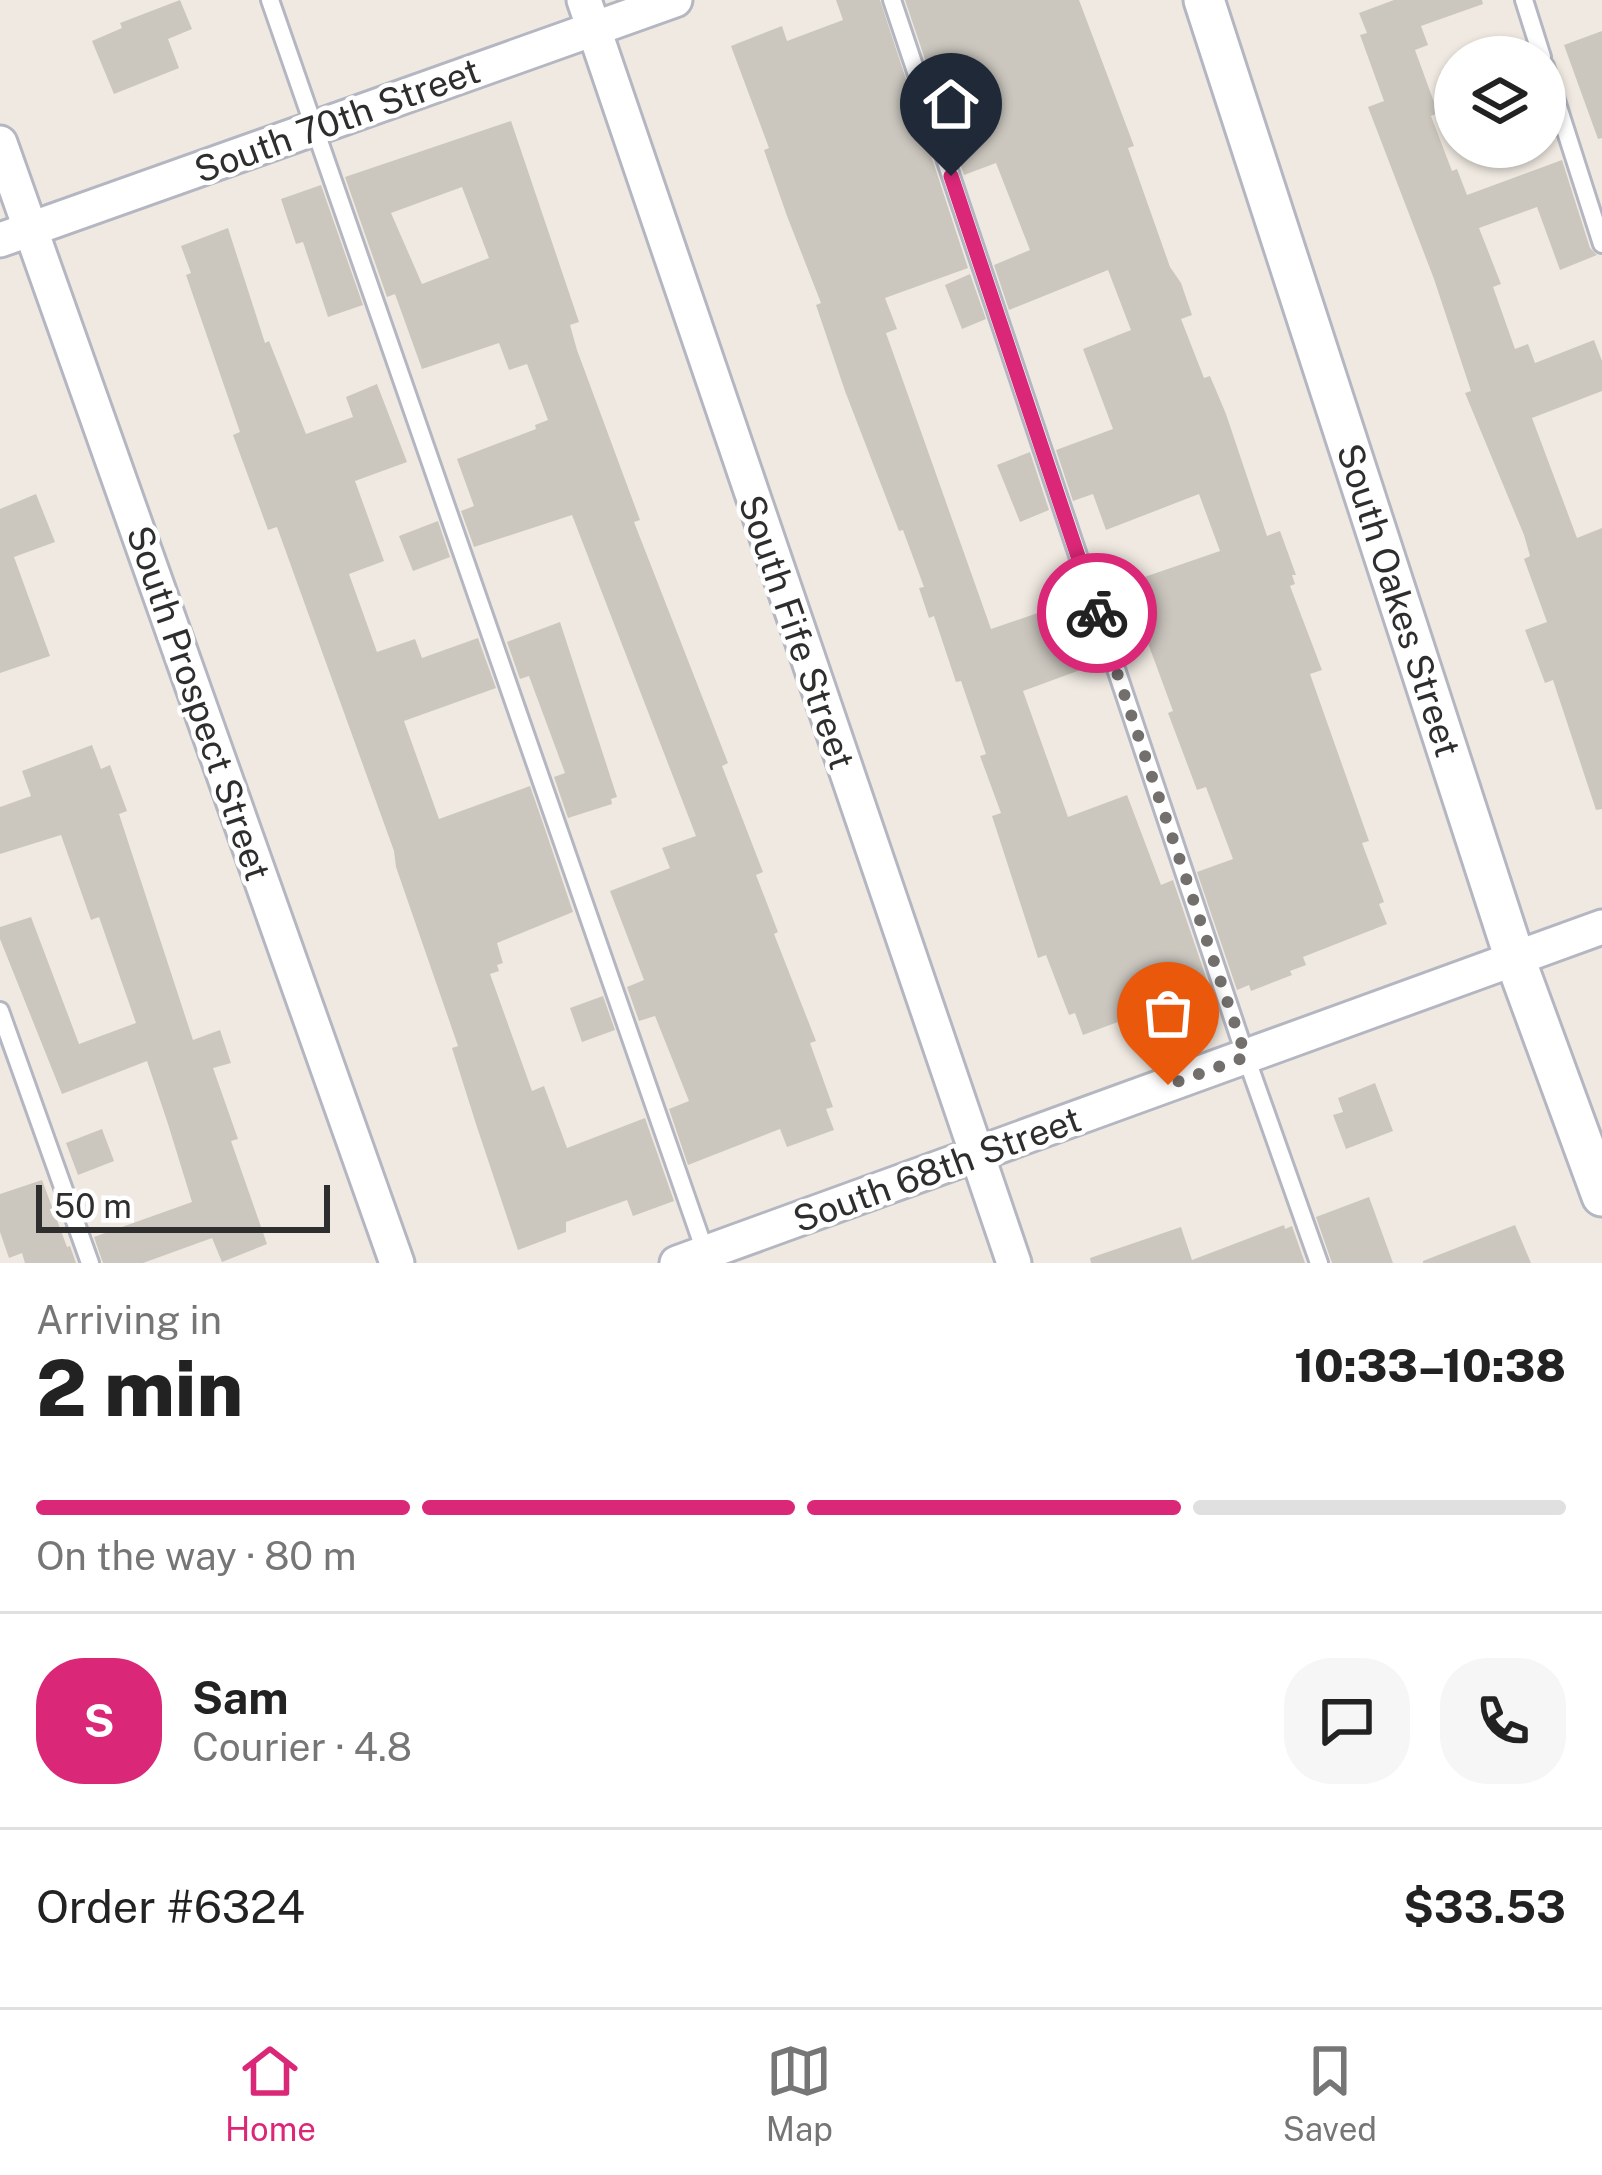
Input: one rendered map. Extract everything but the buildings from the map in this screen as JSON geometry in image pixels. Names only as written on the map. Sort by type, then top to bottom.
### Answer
[{"type":"street","name":"South 70th Street","points":[[15,234],[314,128],[589,14],[675,0]]},
{"type":"street","name":"South Oakes Street","points":[[1204,0],[1515,959],[1602,1196]]},
{"type":"street","name":"South Fife Street","points":[[589,14],[1014,1263]]},
{"type":"street","name":"South Prospect Street","points":[[0,143],[15,234],[397,1263]]},
{"type":"street","name":"South 68th Street","points":[[697,1260],[1602,927]]},
{"type":"lane","points":[[270,0],[697,1260]]},
{"type":"lane","points":[[892,0],[1319,1263]]},
{"type":"lane","points":[[1524,0],[1535,36]]},
{"type":"lane","points":[[1566,132],[1602,244]]},
{"type":"lane","points":[[0,1011],[89,1263]]},
{"type":"way so far","points":[[1097,613],[1246,1057],[1168,1085]]},
{"type":"route","points":[[951,176],[1097,613]]}]
